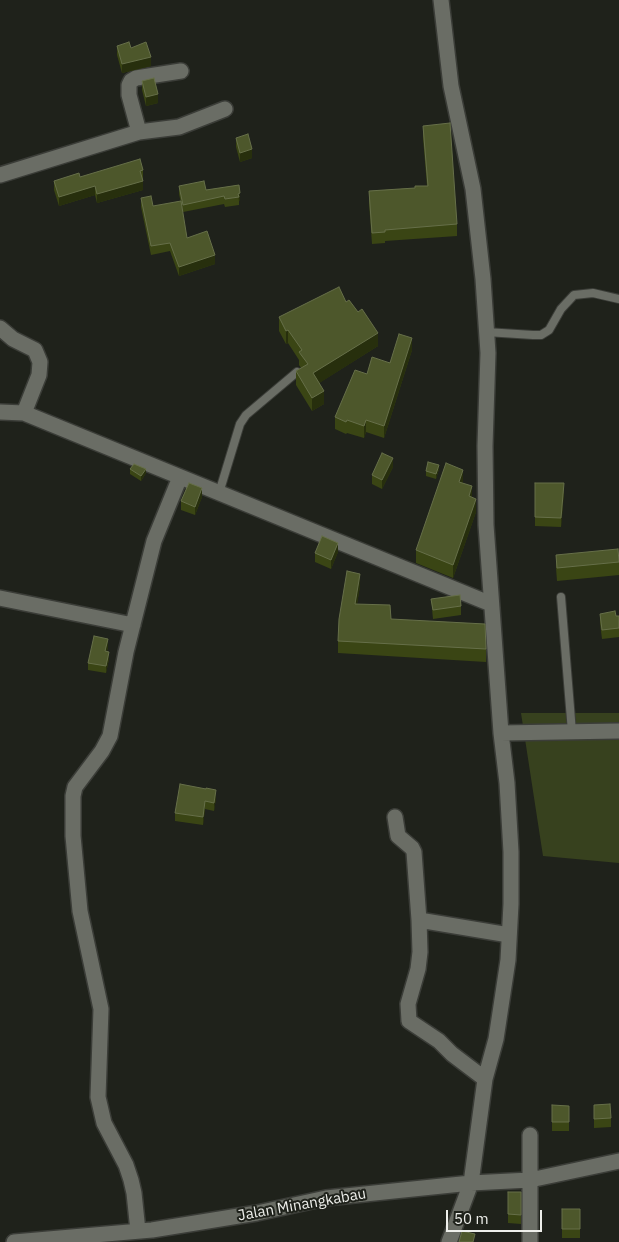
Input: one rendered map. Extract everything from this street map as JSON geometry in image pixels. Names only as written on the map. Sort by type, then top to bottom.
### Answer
[{"type":"street","points":[[441,0],[451,86],[472,189],[483,279],[488,353],[485,446],[486,525],[511,852],[509,934],[496,1038],[486,1079],[471,1183],[450,1242]]},
{"type":"street","points":[[139,132],[129,95],[130,82],[136,78],[181,71]]},
{"type":"street","points":[[0,175],[139,132],[179,127],[225,110]]},
{"type":"street","points":[[0,328],[13,338],[35,350],[40,362],[39,375],[24,413]]},
{"type":"street","points":[[0,412],[24,413],[491,604]]},
{"type":"street","points":[[138,1231],[131,1180],[126,1165],[104,1123],[98,1097],[101,1008],[80,911],[73,836],[73,796],[75,788],[102,751],[110,736],[133,625],[154,541],[180,477]]},
{"type":"street","points":[[0,598],[133,625]]},
{"type":"street","points":[[502,734],[618,731]]},
{"type":"street","points":[[395,817],[398,836],[414,852],[419,920],[420,952],[418,969],[408,1004],[409,1021],[438,1040],[452,1054],[486,1079]]},
{"type":"street","points":[[419,920],[509,934]]},
{"type":"street","points":[[530,1135],[530,1242]]},
{"type":"street","name":"Jalan Minangkabau","points":[[14,1242],[138,1231],[248,1215],[326,1198],[471,1183],[530,1180],[619,1162]]},
{"type":"lane","points":[[486,332],[541,334],[549,330],[560,309],[574,295],[593,293],[619,299]]},
{"type":"lane","points":[[219,493],[240,424],[246,415],[296,372]]},
{"type":"lane","points":[[561,596],[572,732]]},
{"type":"green space","points":[[521,713],[619,713],[619,863],[543,856]]},
{"type":"building","points":[[129,42],[131,48],[146,42],[151,57],[122,64],[117,46]]},
{"type":"building","points":[[154,78],[158,94],[146,97],[142,81]]},
{"type":"building","points":[[450,123],[457,224],[385,230],[385,232],[372,233],[369,191],[428,186],[423,126]]},
{"type":"building","points":[[248,134],[252,149],[240,153],[236,138]]},
{"type":"building","points":[[140,159],[143,170],[140,171],[143,181],[97,194],[95,186],[59,197],[54,181],[79,173],[80,177]]},
{"type":"building","points":[[204,181],[206,190],[239,185],[239,197],[225,199],[224,196],[183,205],[179,186]]},
{"type":"building","points":[[151,196],[153,206],[181,201],[187,238],[207,231],[215,255],[179,267],[170,243],[151,246],[141,198]]},
{"type":"building","points":[[339,287],[346,302],[349,300],[358,312],[362,309],[378,333],[313,373],[324,391],[312,398],[296,371],[308,364],[299,352],[302,350],[288,330],[286,331],[279,317]]},
{"type":"building","points":[[399,334],[412,338],[384,426],[366,420],[364,426],[347,420],[346,422],[335,417],[355,370],[367,374],[372,357],[390,363]]},
{"type":"building","points":[[382,453],[393,458],[382,480],[372,475]]},
{"type":"building","points":[[428,462],[439,465],[436,474],[426,471]]},
{"type":"building","points":[[446,463],[463,470],[459,482],[472,486],[469,496],[476,499],[453,565],[416,550]]},
{"type":"building","points":[[134,464],[146,469],[141,476],[130,469]]},
{"type":"building","points":[[189,483],[202,488],[195,507],[181,501]]},
{"type":"building","points":[[535,483],[564,483],[561,518],[535,517]]},
{"type":"building","points":[[322,536],[338,543],[331,560],[315,553]]},
{"type":"building","points":[[618,549],[619,562],[557,568],[556,555]]},
{"type":"building","points":[[347,571],[360,574],[355,604],[390,605],[391,619],[485,624],[486,649],[338,641],[339,619]]},
{"type":"building","points":[[460,595],[461,606],[433,610],[431,599]]},
{"type":"building","points":[[615,611],[616,616],[619,616],[619,628],[602,630],[600,614]]},
{"type":"building","points":[[94,636],[108,639],[105,651],[109,652],[106,666],[88,663]]},
{"type":"building","points":[[180,784],[216,790],[214,803],[205,801],[203,817],[175,813]]},
{"type":"building","points":[[610,1104],[611,1118],[594,1119],[594,1105]]},
{"type":"building","points":[[552,1105],[569,1106],[569,1122],[552,1122]]},
{"type":"building","points":[[508,1192],[521,1192],[521,1215],[508,1214]]},
{"type":"building","points":[[562,1209],[580,1209],[580,1229],[562,1229]]},
{"type":"building","points":[[462,1231],[475,1234],[473,1242],[459,1242]]}]
